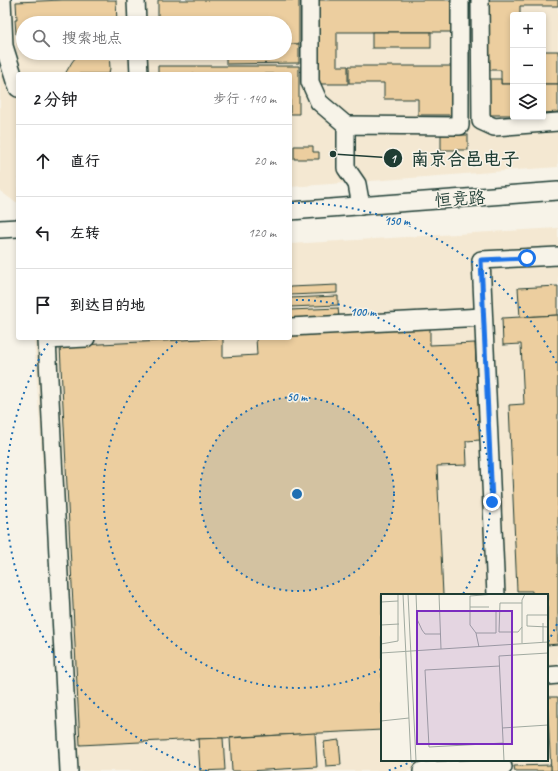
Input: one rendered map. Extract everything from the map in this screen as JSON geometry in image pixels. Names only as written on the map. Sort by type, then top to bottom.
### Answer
[{"type":"street","points":[[2,0],[4,46],[16,83]]},
{"type":"street","points":[[136,0],[137,16]]},
{"type":"street","points":[[310,0],[310,82],[320,102],[346,125],[460,126],[460,0]]},
{"type":"street","points":[[480,0],[480,121],[494,127],[558,122]]},
{"type":"street","points":[[138,60],[139,72]]},
{"type":"street","points":[[346,125],[346,168],[357,184],[361,206]]},
{"type":"street","name":"恒竞路","points":[[292,211],[558,191]]},
{"type":"street","points":[[0,229],[16,228]]},
{"type":"street","points":[[496,594],[481,260],[558,256]]},
{"type":"street","points":[[292,327],[484,317]]},
{"type":"street","points":[[47,340],[69,771]]},
{"type":"street","points":[[548,676],[558,675]]},
{"type":"street","points":[[422,771],[503,766]]},
{"type":"shaded area","points":[[0,0],[558,0],[558,167],[292,187],[292,72],[16,72],[16,202],[0,191]]},
{"type":"shaded area","points":[[558,228],[558,771],[63,771],[34,340],[292,340],[292,244]]},
{"type":"building","points":[[116,0],[117,16],[17,16],[16,2]]},
{"type":"building","points":[[158,0],[299,0],[299,44],[292,44],[292,16],[158,16]]},
{"type":"building","points":[[319,0],[455,0],[455,32],[337,32],[337,66],[348,66],[348,84],[319,84]]},
{"type":"building","points":[[488,0],[558,0],[558,6],[520,6],[520,12],[510,12],[510,84],[501,84],[501,70],[488,70]]},
{"type":"building","points":[[372,32],[431,32],[431,48],[372,48]]},
{"type":"building","points":[[292,44],[299,44],[299,63],[226,64],[226,60],[292,60]]},
{"type":"building","points":[[546,51],[558,51],[558,84],[546,84]]},
{"type":"building","points":[[74,60],[109,60],[109,72],[66,72]]},
{"type":"building","points":[[158,66],[299,66],[299,114],[292,114],[292,72],[158,72]]},
{"type":"building","points":[[349,66],[455,66],[455,115],[418,115],[418,99],[384,99],[384,83],[349,83]]},
{"type":"building","points":[[482,79],[501,79],[501,84],[510,84],[510,115],[489,115]]},
{"type":"building","points":[[546,84],[558,84],[558,112],[546,113]]},
{"type":"building","points":[[441,135],[468,135],[468,150],[441,150]]},
{"type":"building","points":[[294,146],[313,146],[313,152],[319,152],[319,159],[294,159]]},
{"type":"building","points":[[337,285],[337,293],[292,295],[292,287]]},
{"type":"building","points":[[558,286],[558,315],[520,317],[518,288]]},
{"type":"building","points":[[338,296],[338,305],[292,307],[292,298]]},
{"type":"building","points":[[338,308],[339,317],[292,319],[292,310]]},
{"type":"building","points":[[558,315],[558,644],[548,645],[548,594],[532,594],[532,591],[517,591],[509,405],[524,404],[521,344],[503,345],[502,318]]},
{"type":"building","points":[[430,328],[430,345],[475,343],[480,440],[466,441],[467,465],[437,466],[443,594],[381,594],[381,730],[80,745],[60,346],[182,340],[223,340],[223,357],[257,355],[256,340],[292,340],[292,335]]},
{"type":"building","points":[[548,697],[558,697],[558,771],[551,771]]},
{"type":"building","points":[[315,733],[317,767],[232,771],[230,738]]},
{"type":"building","points":[[223,738],[225,770],[200,771],[198,739]]},
{"type":"building","points":[[339,740],[341,765],[326,766],[324,742]]},
{"type":"building","points":[[551,765],[551,771],[515,771],[514,766]]},
{"type":"place","name":"南京合邑电子","points":[[333,154]]},
{"type":"route","points":[[492,502],[481,260],[527,258]]}]
